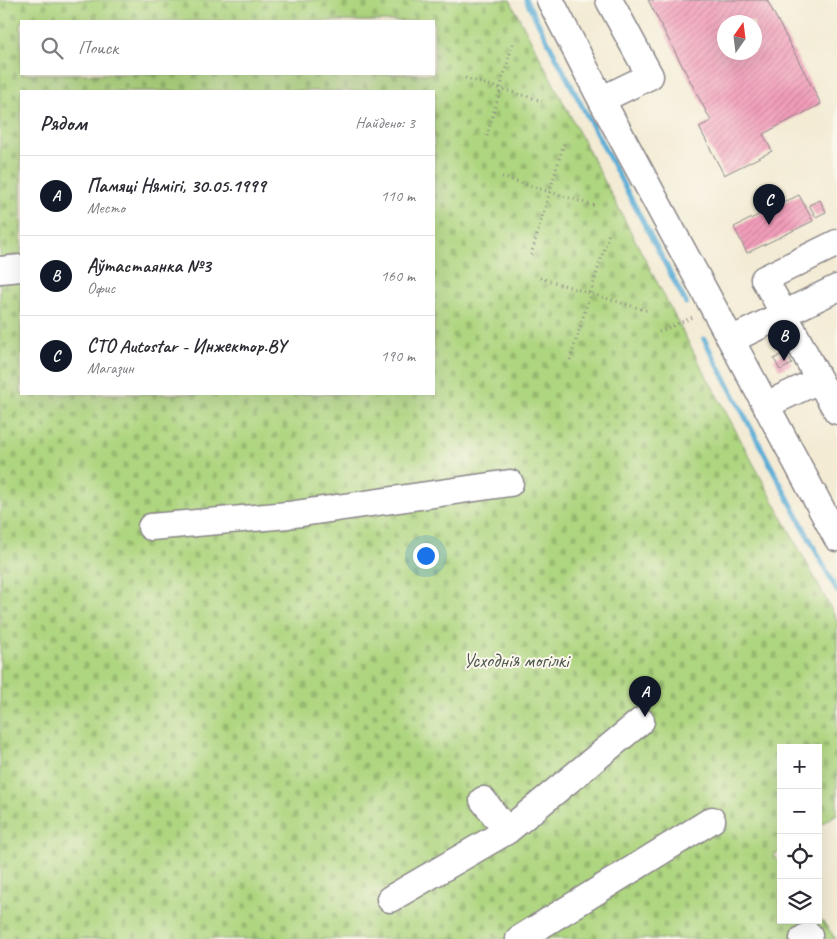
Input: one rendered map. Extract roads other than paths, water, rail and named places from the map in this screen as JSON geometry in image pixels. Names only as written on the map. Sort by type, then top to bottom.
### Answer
[{"type":"lane","points":[[550,0],[602,101],[837,538]]},
{"type":"lane","points":[[602,101],[650,76],[609,0]]},
{"type":"lane","points":[[837,243],[764,279],[837,411]]},
{"type":"lane","points":[[0,270],[20,268]]},
{"type":"lane","points":[[731,340],[837,288]]},
{"type":"lane","points":[[766,405],[819,380]]},
{"type":"lane","points":[[151,527],[288,516],[510,484]]},
{"type":"lane","points":[[390,899],[507,832],[641,721]]},
{"type":"lane","points":[[483,800],[507,832]]},
{"type":"lane","points":[[519,939],[712,820]]},
{"type":"waterway","points":[[526,0],[686,303]]},
{"type":"waterway","points":[[704,339],[837,591]]},
{"type":"place","name":"СТО Autostar - Инжектор.BY","points":[[769,225]]},
{"type":"place","name":"Аўтастаянка №3","points":[[784,361]]},
{"type":"place","name":"Памяці Нямігі, 30.05.1999","points":[[645,717]]},
{"type":"park label","name":"Усходнія могілкі","points":[[516,660]]}]
